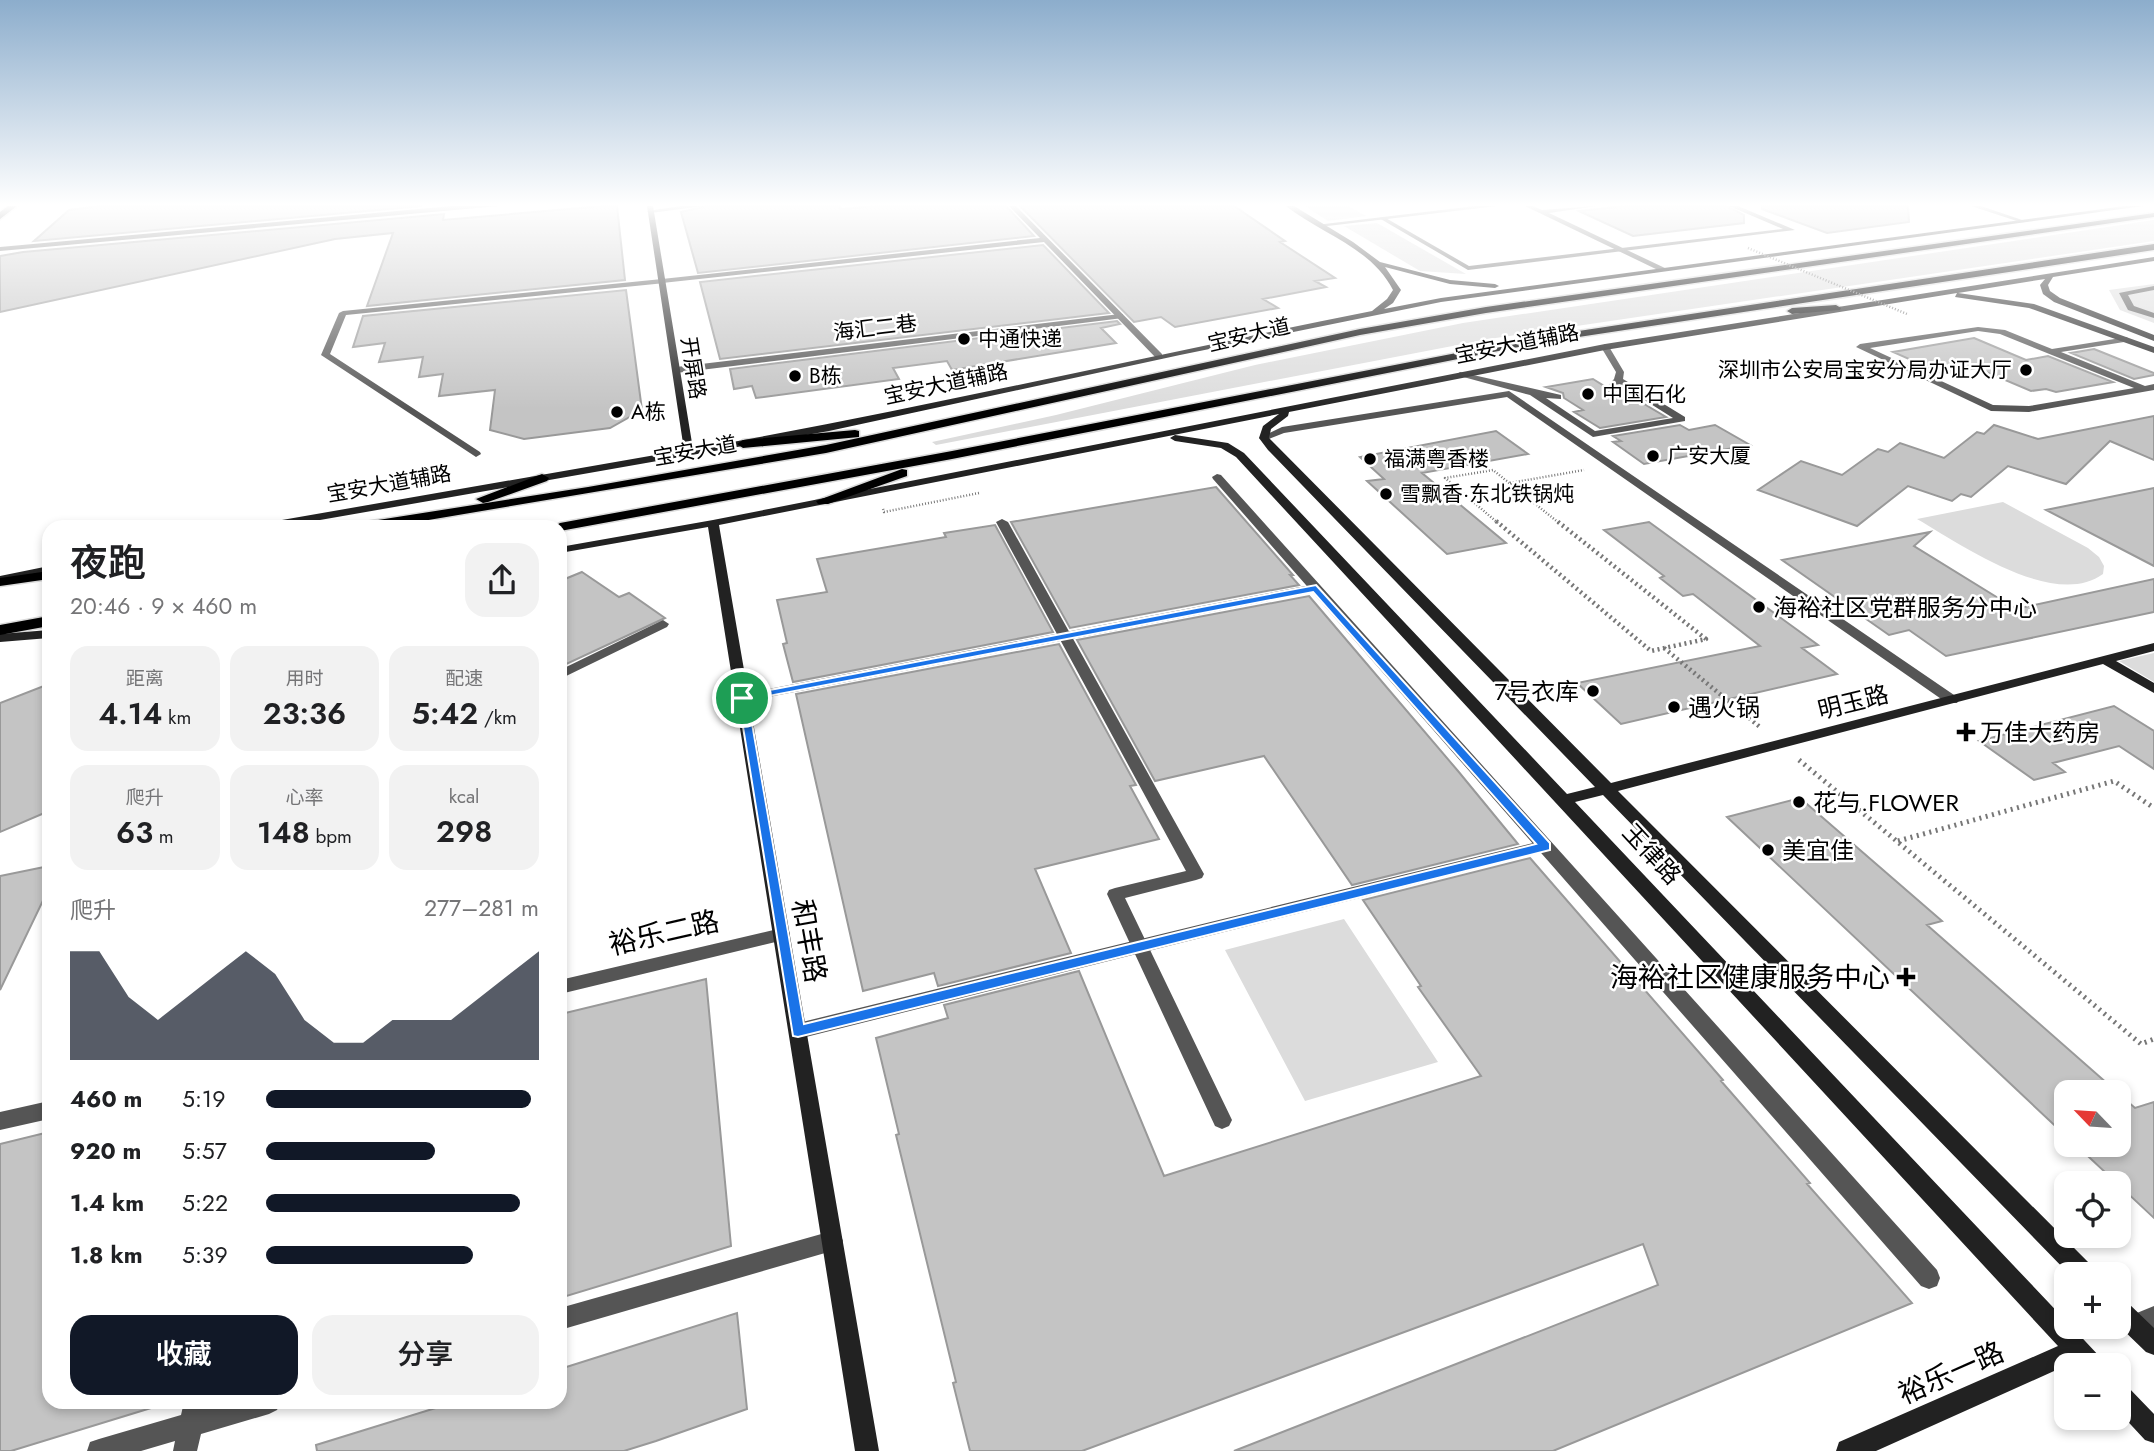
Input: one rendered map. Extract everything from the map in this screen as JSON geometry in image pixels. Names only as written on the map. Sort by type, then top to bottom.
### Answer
[{"type":"main road","name":"开屏路","points":[[661,274],[689,453]]},
{"type":"main road","points":[[1372,314],[1390,301],[1397,290],[1394,279],[1389,274]]},
{"type":"main road","points":[[1418,274],[1450,282],[1532,287]]},
{"type":"main road","name":"宝安大道辅路","points":[[299,520],[743,444],[967,400],[1159,356],[1441,300],[1629,274]]},
{"type":"main road","name":"宝安大道","points":[[402,520],[813,452],[1360,332],[1486,310],[1741,274]]},
{"type":"main road","points":[[567,526],[951,455],[1429,361],[1660,320],[1973,274]]},
{"type":"main road","points":[[2052,274],[2044,285],[2046,292],[2057,300],[2154,338]]},
{"type":"main road","name":"宝安大道辅路","points":[[567,549],[713,523],[1605,347],[2052,274]]},
{"type":"main road","points":[[1925,294],[2011,302],[2054,313],[2154,351]]},
{"type":"main road","points":[[1660,320],[1836,308]]},
{"type":"main road","points":[[1264,438],[1266,428],[1272,420],[1293,409]]},
{"type":"main road","points":[[743,444],[945,425]]},
{"type":"main road","name":"玉律路","points":[[1142,438],[1206,441],[1224,445],[1240,455],[2081,1353]]},
{"type":"main road","name":"玉律路","points":[[1264,438],[2072,1262]]},
{"type":"main road","points":[[823,501],[951,455]]},
{"type":"main road","points":[[445,513],[542,478]]},
{"type":"main road","name":"和丰路","points":[[713,523],[867,1451]]},
{"type":"main road","points":[[0,581],[42,573]]},
{"type":"main road","points":[[0,630],[42,622]]},
{"type":"main road","points":[[0,638],[42,635]]},
{"type":"main road","name":"明玉路","points":[[1563,800],[2154,647]]},
{"type":"main road","points":[[2105,660],[2154,689]]},
{"type":"main road","points":[[2136,1317],[2154,1344]]},
{"type":"main road","name":"裕乐一路","points":[[1848,1451],[2054,1369]]},
{"type":"main road","points":[[2131,1407],[2154,1431]]},
{"type":"street","points":[[476,454],[325,355],[343,313],[730,274]]},
{"type":"street","points":[[1078,274],[1159,356]]},
{"type":"street","points":[[2154,288],[2123,293],[2132,309],[2154,316]]},
{"type":"street","name":"海汇二巷","points":[[676,370],[1120,316]]},
{"type":"street","points":[[1978,329],[2002,332],[2149,388],[2029,409],[1991,408],[1860,347],[1978,329]]},
{"type":"street","points":[[2052,351],[2124,339]]},
{"type":"street","points":[[1533,394],[1593,434],[1682,419],[1614,384],[1620,372],[1605,347]]},
{"type":"street","points":[[1460,375],[1533,394],[1558,397]]},
{"type":"street","points":[[1264,438],[1282,430],[1508,394],[1952,700]]},
{"type":"street","points":[[1217,477],[1929,1278]]},
{"type":"street","points":[[1002,522],[1196,874],[1115,894],[1222,1120]]},
{"type":"street","points":[[742,698],[1316,588]]},
{"type":"street","points":[[567,672],[663,624]]},
{"type":"street","points":[[798,1031],[1545,846]]},
{"type":"street","name":"裕乐二路","points":[[567,985],[782,934]]},
{"type":"street","points":[[0,1121],[42,1112]]},
{"type":"street","points":[[567,1317],[832,1241]]},
{"type":"street","points":[[99,1451],[194,1413],[221,1409]]},
{"type":"street","points":[[185,1451],[194,1413]]},
{"type":"path","points":[[1810,274],[1907,314]]},
{"type":"path","points":[[1509,483],[1614,465]]},
{"type":"path","points":[[1493,470],[1509,483],[1706,639],[1651,651],[1445,478],[1493,470]]},
{"type":"path","points":[[1664,648],[1760,727]]},
{"type":"path","points":[[1799,760],[2141,1044],[2154,1039]]},
{"type":"path","points":[[1898,841],[2114,781],[2154,808]]},
{"type":"shaded area","points":[[1794,274],[1932,274],[1489,339],[936,445],[932,442],[1056,415],[1255,365],[1463,323]]},
{"type":"shaded area","points":[[2154,284],[2154,323],[2120,310],[2109,290]]},
{"type":"shaded area","points":[[2003,502],[2088,548],[2099,557],[2104,566],[2103,574],[2083,583],[2059,584],[2034,579],[1982,557],[1917,519]]},
{"type":"shaded area","points":[[2154,653],[2154,682],[2119,661]]},
{"type":"shaded area","points":[[1344,919],[1438,1062],[1305,1101],[1225,950]]},
{"type":"building","points":[[0,274],[176,274],[0,312]]},
{"type":"building","points":[[378,274],[624,274],[625,280],[367,306]]},
{"type":"building","points":[[777,274],[1071,274],[1109,313],[720,359],[700,282]]},
{"type":"building","points":[[1087,274],[1328,274],[1335,278],[1315,281],[1326,287],[1263,299],[1278,308],[1175,327],[1161,317],[1134,322]]},
{"type":"building","points":[[626,290],[642,410],[610,428],[524,439],[490,430],[495,390],[439,396],[443,374],[419,377],[423,357],[379,362],[385,343],[353,347],[363,316]]},
{"type":"building","points":[[1117,321],[1120,324],[1101,328],[1116,343],[952,370],[947,361],[893,368],[899,379],[756,398],[752,386],[734,389],[730,369]]},
{"type":"building","name":"深圳市公安局宝安分局办证大厅","points":[[1974,338],[2026,360],[2048,356],[2113,382],[2056,392],[2046,389],[2031,391],[1977,368],[1943,374],[1893,352]]},
{"type":"building","points":[[2094,349],[2154,375],[2134,379],[2071,353]]},
{"type":"building","points":[[1593,379],[1604,386],[1606,392],[1615,392],[1631,402],[1639,401],[1666,417],[1600,428],[1574,412],[1583,410],[1564,398],[1563,393],[1546,387]]},
{"type":"building","points":[[2154,416],[2154,460],[2110,441],[2066,484],[2008,466],[1971,497],[1961,494],[1952,501],[1908,486],[1857,526],[1758,490],[1801,461],[1842,475],[1878,449],[1888,452],[1900,443],[1944,458],[1977,432],[1984,434],[1994,425],[2038,439]]},
{"type":"building","name":"广安大厦","points":[[1680,425],[1689,430],[1715,425],[1750,445],[1644,464],[1613,442],[1621,441],[1613,436]]},
{"type":"building","points":[[1496,431],[1528,454],[1422,473],[1506,543],[1447,554],[1367,481],[1384,479],[1360,457]]},
{"type":"building","points":[[1216,487],[1299,585],[1070,628],[1011,522]]},
{"type":"building","points":[[2154,488],[2154,566],[2046,510]]},
{"type":"building","points":[[1649,522],[1818,645],[1802,648],[1837,674],[1621,724],[1577,683],[1760,646],[1693,594],[1683,596],[1660,578],[1664,576],[1604,530]]},
{"type":"building","points":[[995,525],[1053,632],[793,682],[783,644],[787,643],[777,600],[827,592],[817,559],[946,537],[944,533]]},
{"type":"building","points":[[1930,532],[1914,546],[2016,609],[2154,579],[2154,612],[1946,656],[1909,630],[1889,635],[1782,560]]},
{"type":"building","points":[[582,572],[619,597],[629,593],[665,618],[567,664],[567,578]]},
{"type":"building","points":[[1309,596],[1518,844],[1352,885],[1264,756],[1155,781],[1077,640]]},
{"type":"building","points":[[1059,644],[1136,785],[1130,786],[1159,839],[1035,869],[1071,953],[938,986],[934,973],[863,991],[796,694]]},
{"type":"building","points":[[42,687],[42,814],[0,832],[0,703]]},
{"type":"building","points":[[2114,706],[2154,731],[2154,769],[2119,746],[2053,763],[2065,772],[2034,780],[1979,741]]},
{"type":"building","points":[[1800,798],[1942,921],[1927,925],[2103,1080],[2054,1080],[2054,1125],[1727,817]]},
{"type":"building","points":[[1530,858],[1723,1080],[1721,1081],[1810,1183],[1807,1184],[1912,1303],[1553,1451],[1234,1451],[1658,1285],[1643,1244],[1082,1451],[970,1451],[876,1038],[948,1018],[944,1005],[1079,971],[1164,1176],[1481,1076],[1418,987],[1421,986],[1363,900]]},
{"type":"building","points":[[42,867],[42,903],[0,990],[0,876]]},
{"type":"building","points":[[706,979],[731,1246],[567,1296],[567,1013]]},
{"type":"building","points":[[2154,1102],[2154,1218],[2131,1196],[2131,1171],[2104,1171],[2089,1157],[2132,1157],[2132,1105],[2135,1108]]},
{"type":"building","points":[[42,1134],[42,1409],[148,1409],[11,1451],[0,1451],[0,1144]]},
{"type":"building","points":[[737,1313],[747,1409],[624,1451],[317,1451],[316,1445],[432,1409],[567,1409],[567,1367]]},
{"type":"place","name":"中通快递","points":[[964,339]]},
{"type":"place","name":"深圳市公安局宝安分局办证大厅","points":[[2026,370]]},
{"type":"place","name":"B栋","points":[[795,376]]},
{"type":"place","name":"中国石化","points":[[1588,394]]},
{"type":"place","name":"A栋","points":[[617,412]]},
{"type":"place","name":"广安大厦","points":[[1653,456]]},
{"type":"place","name":"福满粤香楼","points":[[1370,459]]},
{"type":"place","name":"雪飘香·东北铁锅炖","points":[[1386,494]]},
{"type":"place","name":"海裕社区党群服务分中心","points":[[1759,607]]},
{"type":"place","name":"7号衣库","points":[[1593,691]]},
{"type":"place","name":"遇火锅","points":[[1674,707]]},
{"type":"place","name":"万佳大药房","points":[[1966,732]]},
{"type":"place","name":"花与.FLOWER","points":[[1799,802]]},
{"type":"place","name":"美宜佳","points":[[1768,850]]},
{"type":"place","name":"海裕社区健康服务中心","points":[[1906,977]]},
{"type":"route","points":[[1316,588],[1545,846],[798,1031],[742,698],[1316,588]]}]
